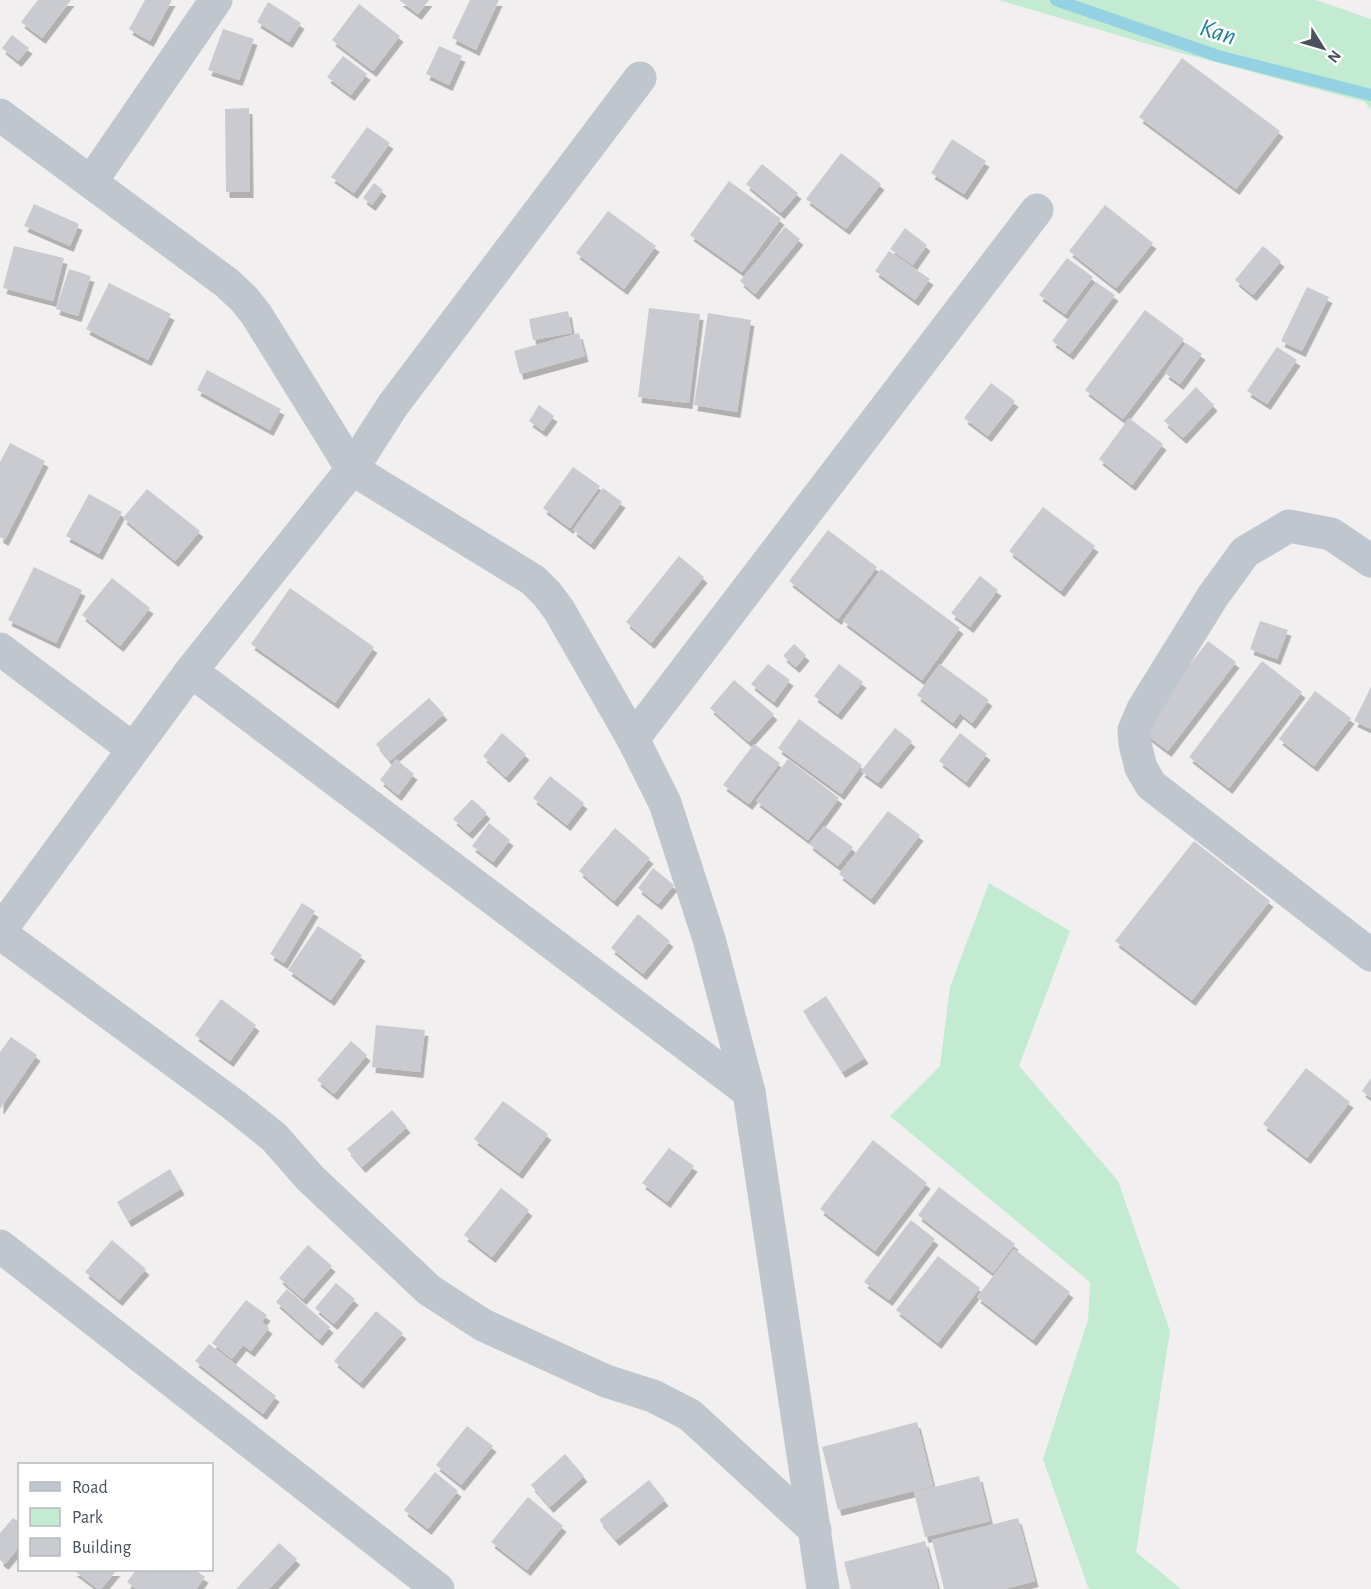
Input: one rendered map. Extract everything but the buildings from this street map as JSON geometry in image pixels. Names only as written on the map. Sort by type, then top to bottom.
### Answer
[{"type":"street","points":[[90,182],[216,0]]},
{"type":"street","points":[[640,78],[393,405],[352,469],[192,671],[0,932],[234,1104],[274,1137],[310,1178],[429,1290],[483,1325],[606,1382],[653,1396],[690,1415],[815,1530]]},
{"type":"street","points":[[0,115],[227,283],[244,299],[256,314],[352,469],[533,580],[559,610],[633,739],[665,803],[709,939],[749,1092],[823,1589]]},
{"type":"street","points":[[633,739],[1036,210]]},
{"type":"street","points":[[1371,561],[1331,534],[1288,526],[1245,552],[1213,596],[1143,709],[1134,730],[1141,768],[1151,785],[1371,955]]},
{"type":"street","points":[[0,649],[133,749]]},
{"type":"street","points":[[192,671],[749,1092]]},
{"type":"street","points":[[0,1246],[438,1589]]},
{"type":"green space","points":[[999,0],[1316,0],[1371,19],[1371,110],[1365,102],[1144,43]]},
{"type":"green space","points":[[989,883],[1070,931],[1019,1066],[1118,1181],[1170,1331],[1136,1552],[1181,1589],[1090,1589],[1043,1459],[1088,1320],[1090,1282],[890,1116],[940,1066],[950,987]]},
{"type":"waterway","name":"Kan","points":[[1056,0],[1218,56],[1371,95]]}]
